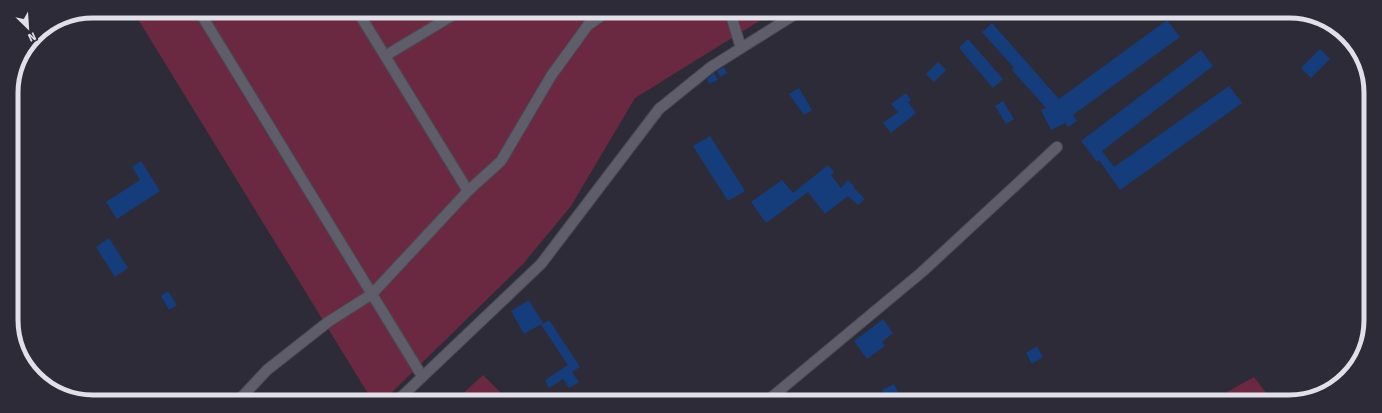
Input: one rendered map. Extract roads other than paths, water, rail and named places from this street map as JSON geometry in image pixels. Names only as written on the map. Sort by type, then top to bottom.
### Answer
[{"type":"street","points":[[203,18],[422,376]]},
{"type":"street","points":[[362,18],[468,191]]},
{"type":"street","points":[[385,56],[448,18]]},
{"type":"street","points":[[244,395],[267,370],[328,322],[372,294],[468,191],[501,160],[551,76],[588,25],[598,18]]},
{"type":"street","points":[[732,18],[741,48]]},
{"type":"street","points":[[403,395],[541,264],[659,109],[711,67],[789,18]]},
{"type":"street","points":[[775,395],[922,272],[1057,147]]}]
